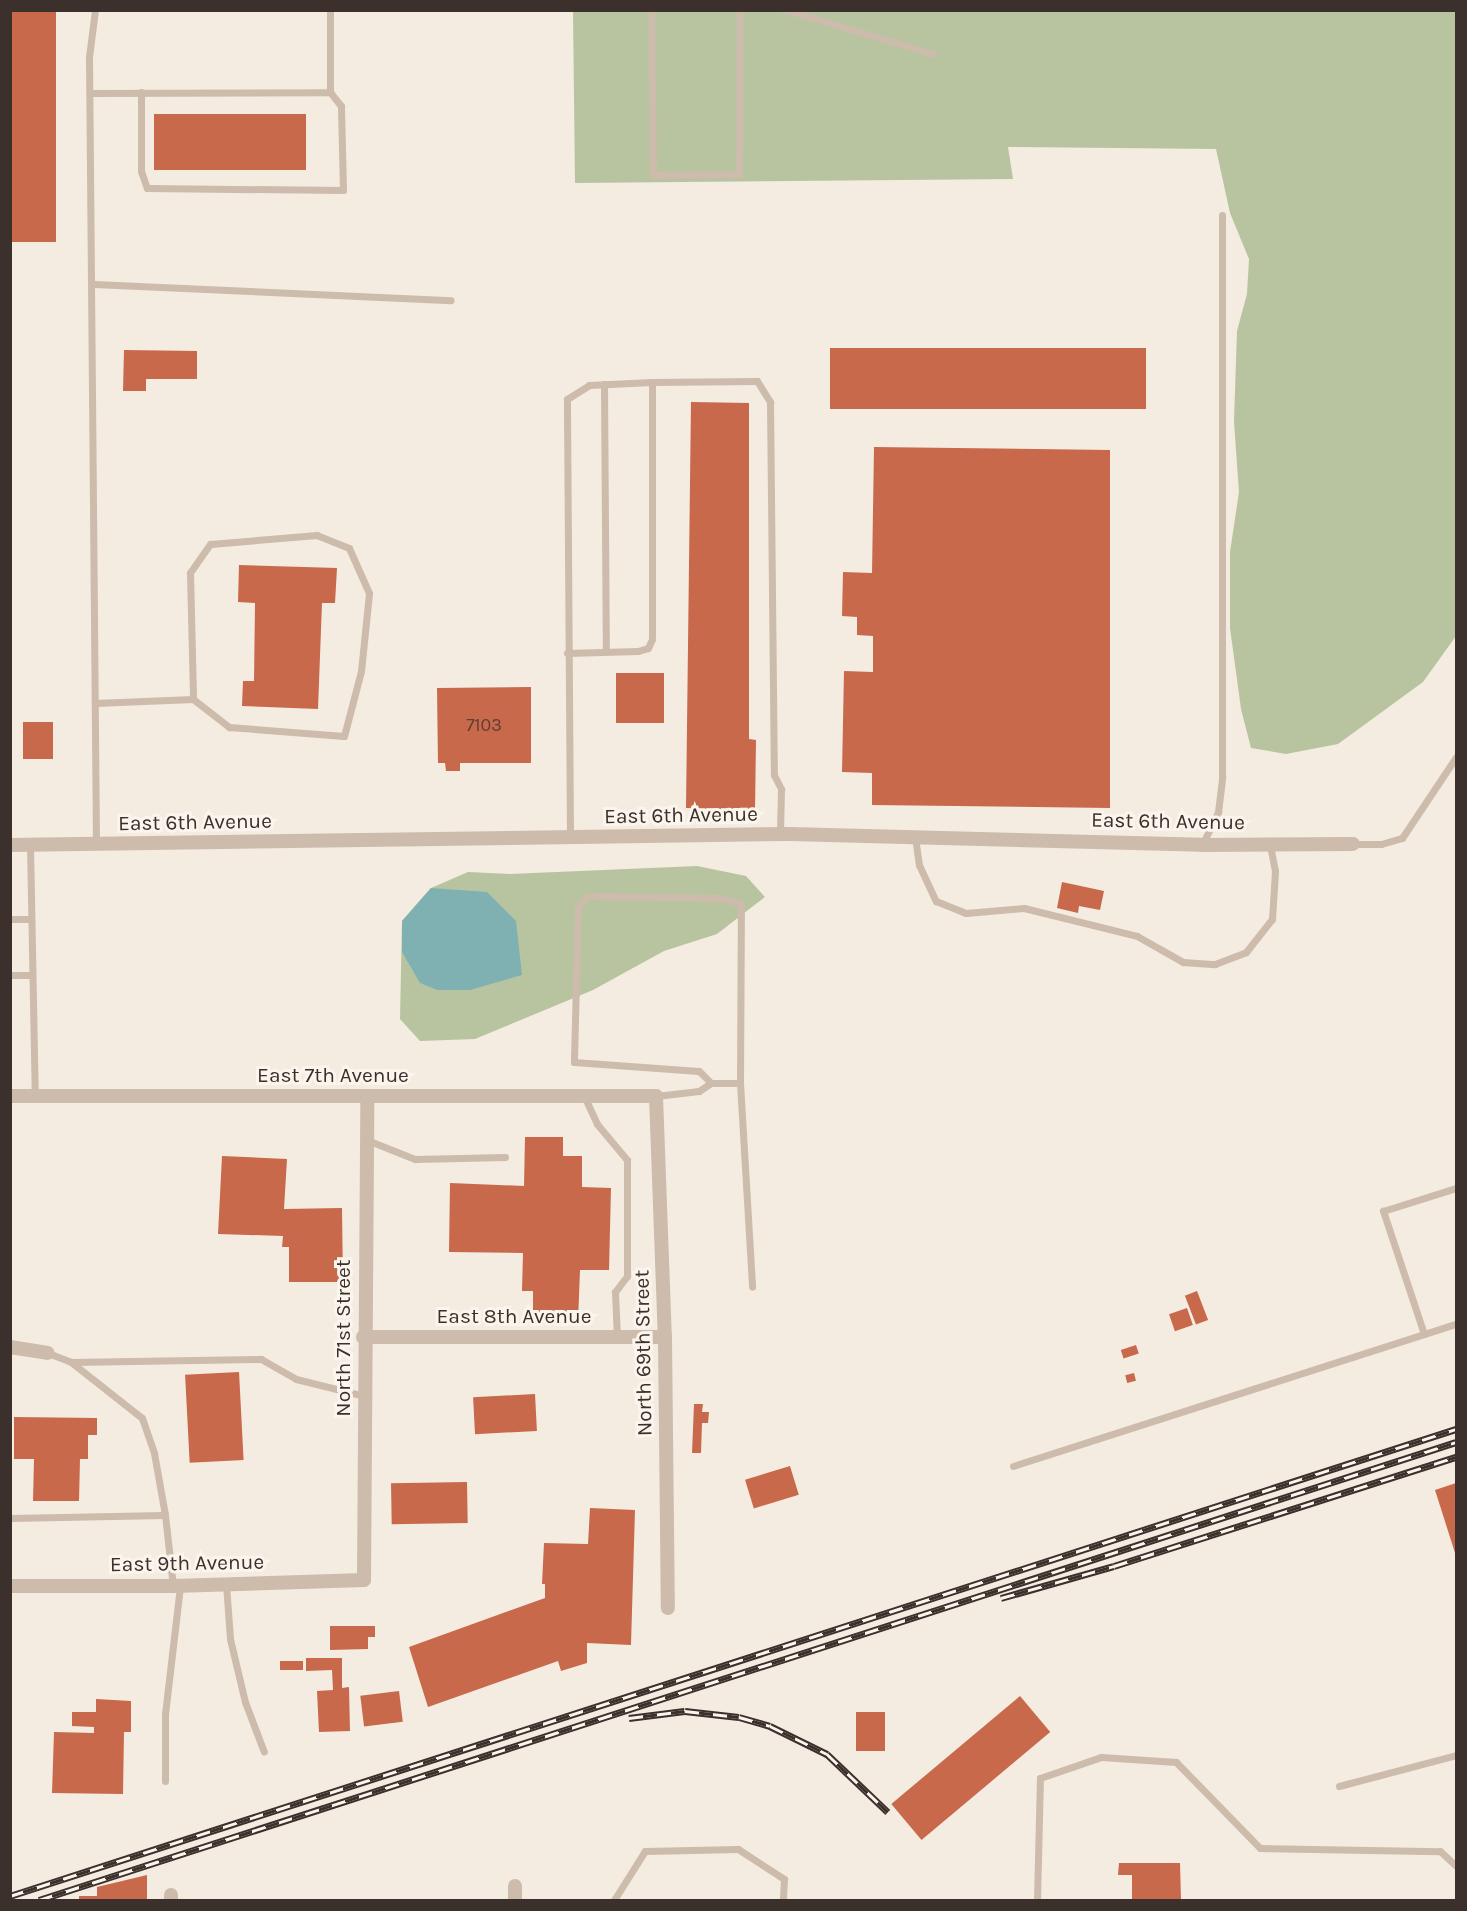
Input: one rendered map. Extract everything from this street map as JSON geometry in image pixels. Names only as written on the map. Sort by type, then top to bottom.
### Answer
[{"type":"street","name":"East 6th Avenue","points":[[10,845],[780,834],[915,834],[1202,844],[1353,844]]},
{"type":"street","name":"East 7th Avenue","points":[[10,1096],[656,1096]]},
{"type":"street","name":"North 71st Street","points":[[364,1580],[363,1337],[367,1096]]},
{"type":"street","name":"North 69th Street","points":[[656,1096],[665,1336],[668,1608]]},
{"type":"street","name":"East 8th Avenue","points":[[363,1337],[665,1336]]},
{"type":"street","points":[[10,1347],[48,1353]]},
{"type":"street","name":"East 9th Avenue","points":[[10,1586],[177,1586],[364,1580]]},
{"type":"lane","points":[[95,10],[90,93],[94,284],[96,844]]},
{"type":"lane","points":[[141,92],[141,171],[147,188],[343,190],[341,106],[330,92],[330,10]]},
{"type":"lane","points":[[651,10],[653,176],[740,174],[740,10]]},
{"type":"lane","points":[[786,10],[934,54]]},
{"type":"lane","points":[[90,93],[330,92]]},
{"type":"lane","points":[[1202,844],[1218,812],[1222,777],[1222,215]]},
{"type":"lane","points":[[94,284],[451,300]]},
{"type":"lane","points":[[570,837],[567,399],[589,385],[652,382],[757,381],[770,402],[774,775],[781,789],[780,834]]},
{"type":"lane","points":[[567,653],[638,651],[648,648],[652,639],[652,382]]},
{"type":"lane","points":[[604,384],[606,651]]},
{"type":"lane","points":[[95,703],[193,699],[229,727],[344,736],[361,671],[369,592],[349,548],[317,535],[210,544],[190,573],[193,699]]},
{"type":"lane","points":[[1353,844],[1382,844],[1402,838],[1456,757]]},
{"type":"lane","points":[[915,834],[919,865],[936,902],[966,913],[1024,908],[1137,936],[1183,962],[1215,964],[1246,952],[1272,919],[1275,871],[1270,844]]},
{"type":"lane","points":[[30,845],[35,1096]]},
{"type":"lane","points":[[711,1083],[699,1071],[574,1062],[578,906],[588,896],[722,898],[741,904],[740,1083],[752,1287]]},
{"type":"lane","points":[[10,919],[31,919]]},
{"type":"lane","points":[[10,975],[32,975]]},
{"type":"lane","points":[[656,1096],[699,1091],[711,1083],[740,1083]]},
{"type":"lane","points":[[584,1096],[597,1124],[627,1160],[627,1276],[615,1292],[617,1336]]},
{"type":"lane","points":[[366,1140],[415,1159],[505,1157]]},
{"type":"lane","points":[[1424,1334],[1383,1211],[1456,1188]]},
{"type":"lane","points":[[1013,1466],[1456,1324]]},
{"type":"lane","points":[[48,1353],[71,1362],[142,1418],[154,1453],[177,1586],[165,1714],[165,1781]]},
{"type":"lane","points":[[71,1362],[261,1359],[296,1379],[364,1396]]},
{"type":"lane","points":[[10,1518],[165,1515]]},
{"type":"lane","points":[[226,1584],[230,1639],[244,1702],[264,1752]]},
{"type":"lane","points":[[1339,1786],[1456,1755]]},
{"type":"lane","points":[[1037,1900],[1040,1778],[1101,1757],[1176,1762],[1260,1848],[1440,1851],[1456,1866]]},
{"type":"lane","points":[[614,1900],[645,1851],[738,1849],[783,1879],[783,1900]]},
{"type":"green space","points":[[573,11],[1456,11],[1456,636],[1423,682],[1338,744],[1286,754],[1251,748],[1241,709],[1230,628],[1230,552],[1239,492],[1234,422],[1237,331],[1247,294],[1249,259],[1230,213],[1216,149],[1008,147],[1013,179],[575,183]]},
{"type":"green space","points":[[697,866],[746,876],[765,897],[717,934],[664,951],[593,990],[475,1039],[420,1041],[400,1019],[402,921],[431,888],[468,872],[510,874]]},
{"type":"water","points":[[431,888],[487,892],[516,921],[522,975],[470,990],[437,990],[420,983],[402,952],[402,921]]},
{"type":"building","points":[[10,10],[56,10],[56,242],[10,242]]},
{"type":"building","points":[[154,114],[306,114],[306,170],[154,170]]},
{"type":"building","points":[[830,348],[1146,348],[1146,409],[830,409]]},
{"type":"building","points":[[124,350],[197,351],[197,379],[146,379],[146,391],[123,391]]},
{"type":"building","points":[[691,402],[749,403],[749,739],[756,740],[755,810],[686,808]]},
{"type":"building","points":[[874,447],[1110,450],[1110,808],[872,805],[872,773],[842,772],[844,671],[873,672],[873,636],[857,635],[857,617],[842,616],[843,572],[872,573]]},
{"type":"building","points":[[239,565],[337,568],[335,603],[322,603],[318,709],[242,706],[243,681],[254,681],[255,603],[238,602]]},
{"type":"building","points":[[616,673],[664,673],[664,723],[616,723]]},
{"type":"building","points":[[531,687],[531,763],[460,763],[460,771],[446,771],[445,763],[438,763],[437,688]]},
{"type":"building","points":[[23,722],[53,722],[53,759],[23,759]]},
{"type":"building","points":[[1062,882],[1104,891],[1100,910],[1079,906],[1078,913],[1057,908]]},
{"type":"building","points":[[525,1137],[563,1137],[563,1156],[582,1156],[582,1187],[611,1188],[609,1270],[580,1270],[578,1322],[533,1321],[533,1291],[522,1291],[523,1253],[449,1252],[450,1183],[524,1186]]},
{"type":"building","points":[[222,1156],[287,1159],[284,1209],[342,1208],[343,1282],[289,1282],[289,1247],[282,1247],[283,1236],[218,1234]]},
{"type":"building","points":[[1197,1291],[1208,1320],[1196,1325],[1185,1296]]},
{"type":"building","points":[[1187,1308],[1193,1325],[1175,1331],[1169,1314]]},
{"type":"building","points":[[1136,1345],[1139,1354],[1124,1359],[1121,1350]]},
{"type":"building","points":[[239,1372],[244,1460],[190,1463],[185,1375]]},
{"type":"building","points":[[1134,1373],[1136,1381],[1127,1383],[1125,1375]]},
{"type":"building","points":[[535,1394],[537,1431],[475,1434],[473,1397]]},
{"type":"building","points":[[694,1404],[703,1404],[702,1412],[709,1412],[708,1423],[702,1423],[701,1453],[692,1453]]},
{"type":"building","points":[[14,1417],[97,1418],[97,1435],[88,1435],[88,1459],[80,1459],[79,1501],[33,1501],[34,1459],[14,1459]]},
{"type":"building","points":[[790,1466],[799,1495],[754,1508],[745,1480]]},
{"type":"building","points":[[467,1482],[468,1523],[392,1524],[391,1483]]},
{"type":"building","points":[[1456,1483],[1456,1556],[1435,1490]]},
{"type":"building","points":[[590,1508],[635,1510],[631,1645],[587,1643],[587,1663],[561,1671],[558,1661],[428,1707],[409,1647],[545,1598],[545,1584],[542,1584],[544,1543],[588,1544]]},
{"type":"building","points":[[330,1626],[375,1626],[375,1637],[368,1637],[368,1649],[330,1650]]},
{"type":"building","points":[[306,1658],[342,1658],[342,1688],[349,1687],[350,1731],[319,1732],[317,1691],[333,1690],[332,1670],[306,1671]]},
{"type":"building","points":[[280,1661],[303,1661],[303,1670],[280,1670]]},
{"type":"building","points":[[399,1691],[403,1722],[364,1727],[360,1696]]},
{"type":"building","points":[[1020,1696],[1050,1732],[922,1840],[891,1804]]},
{"type":"building","points":[[96,1699],[131,1701],[131,1732],[124,1732],[123,1794],[52,1793],[54,1732],[94,1733],[94,1727],[72,1726],[72,1712],[96,1712]]},
{"type":"building","points":[[856,1712],[885,1712],[885,1751],[856,1751]]},
{"type":"building","points":[[1119,1863],[1180,1863],[1181,1900],[1132,1900],[1132,1875],[1118,1875]]},
{"type":"building","points":[[147,1875],[147,1900],[79,1900],[79,1896],[97,1896],[97,1887]]},
{"type":"railway","points":[[10,1896],[1456,1429]]},
{"type":"railway","points":[[39,1900],[1456,1442]]},
{"type":"railway","points":[[1001,1598],[1114,1566],[1456,1457]]},
{"type":"railway","points":[[629,1718],[685,1711],[739,1717],[770,1726],[827,1754],[888,1812]]}]
